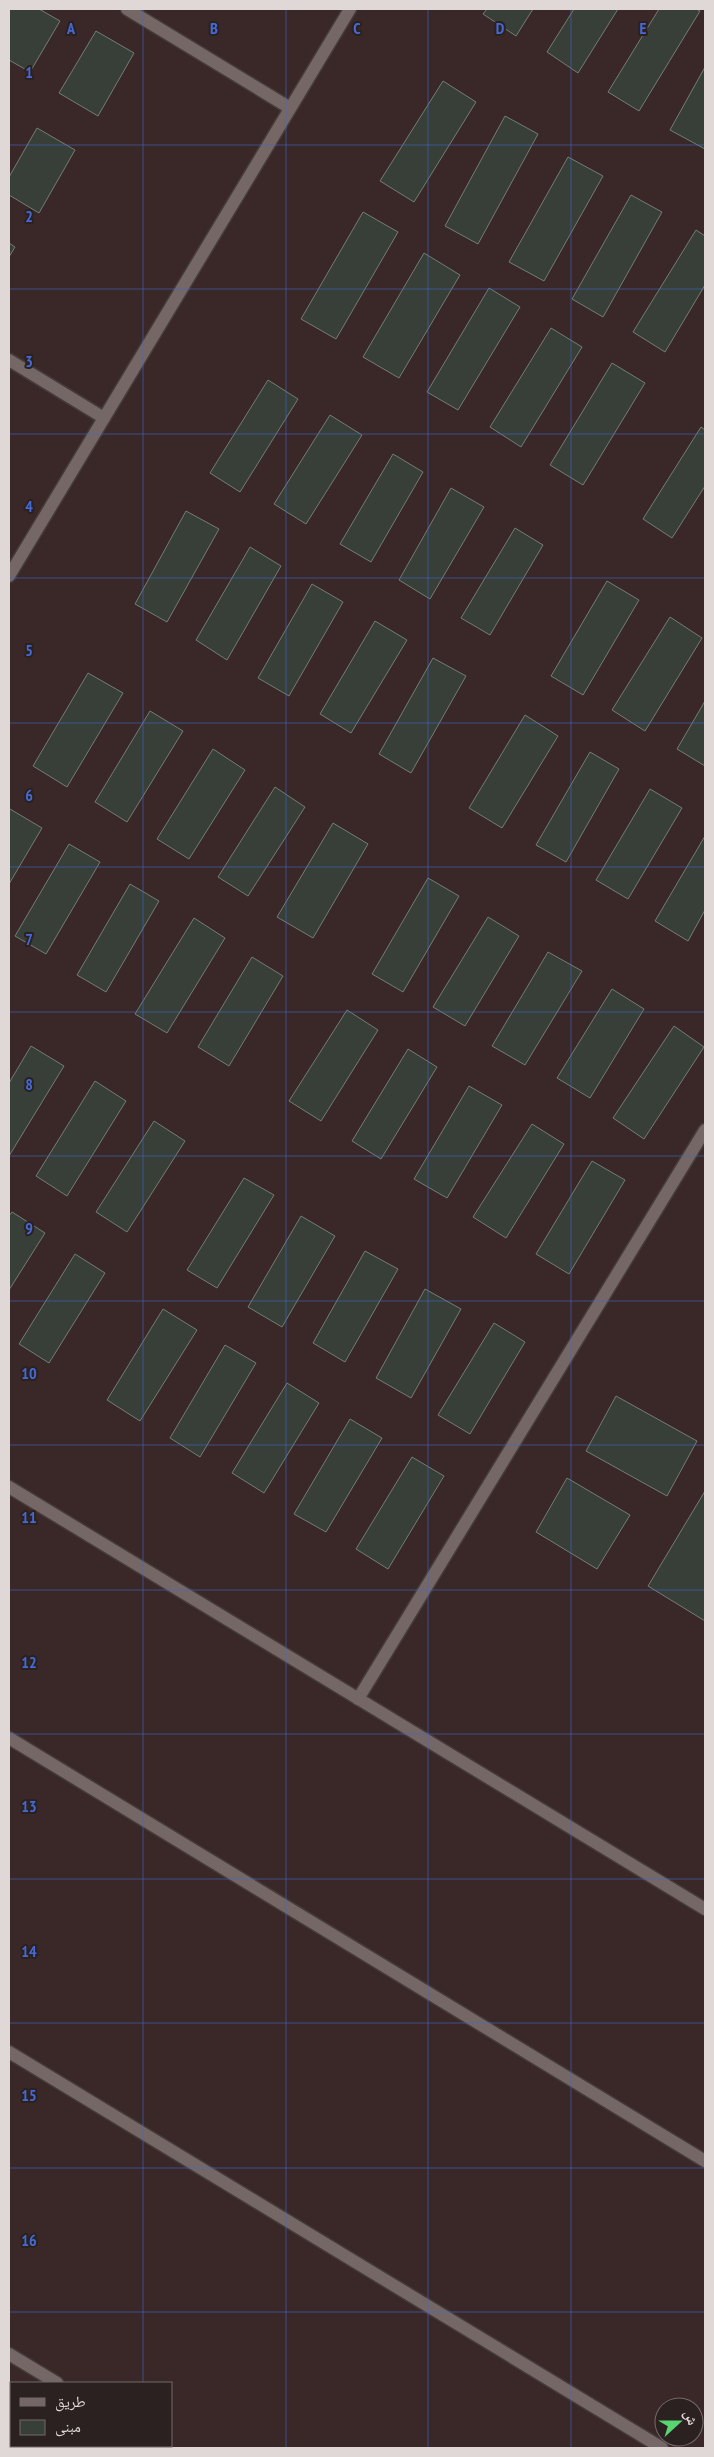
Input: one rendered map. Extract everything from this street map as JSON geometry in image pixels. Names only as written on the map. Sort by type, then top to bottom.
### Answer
[{"type":"street","points":[[127,9],[290,108]]},
{"type":"street","points":[[9,576],[350,9]]},
{"type":"street","points":[[9,360],[104,418]]},
{"type":"street","points":[[358,1699],[705,1130]]},
{"type":"street","points":[[9,1487],[705,1909]]},
{"type":"street","points":[[9,1738],[705,2161]]},
{"type":"street","points":[[9,2052],[662,2448]]},
{"type":"street","points":[[9,2354],[55,2382]]},
{"type":"shaded area","points":[[9,9],[705,9],[705,2448],[9,2448]]},
{"type":"building","points":[[9,9],[39,9],[60,21],[30,72],[9,60]]},
{"type":"building","points":[[487,9],[533,9],[516,36],[483,14]]},
{"type":"building","points":[[574,9],[618,9],[578,73],[547,52]]},
{"type":"building","points":[[659,9],[696,9],[700,11],[639,111],[608,92]]},
{"type":"building","points":[[96,31],[134,53],[98,116],[59,93]]},
{"type":"building","points":[[705,67],[705,149],[670,130]]},
{"type":"building","points":[[443,81],[476,102],[414,202],[380,181]]},
{"type":"building","points":[[505,116],[538,134],[478,244],[445,226]]},
{"type":"building","points":[[37,128],[75,150],[39,213],[9,195],[9,177]]},
{"type":"building","points":[[568,157],[603,176],[544,281],[509,262]]},
{"type":"building","points":[[631,195],[662,212],[603,317],[572,299]]},
{"type":"building","points":[[363,212],[398,232],[336,339],[301,319]]},
{"type":"building","points":[[696,230],[705,236],[705,285],[665,352],[633,332]]},
{"type":"building","points":[[9,243],[15,247],[9,257]]},
{"type":"building","points":[[424,253],[460,275],[399,378],[363,357]]},
{"type":"building","points":[[489,288],[520,307],[458,410],[427,392]]},
{"type":"building","points":[[551,328],[582,347],[521,447],[490,427]]},
{"type":"building","points":[[612,363],[645,383],[583,485],[550,465]]},
{"type":"building","points":[[268,380],[298,399],[240,492],[210,473]]},
{"type":"building","points":[[330,415],[362,435],[306,524],[274,504]]},
{"type":"building","points":[[701,427],[705,430],[705,486],[672,538],[643,519]]},
{"type":"building","points":[[393,454],[423,472],[371,562],[340,544]]},
{"type":"building","points":[[451,488],[484,507],[430,599],[399,580]]},
{"type":"building","points":[[186,511],[219,529],[167,622],[135,604]]},
{"type":"building","points":[[515,528],[543,545],[490,635],[461,618]]},
{"type":"building","points":[[250,547],[281,566],[227,660],[196,640]]},
{"type":"building","points":[[607,581],[639,600],[583,695],[551,676]]},
{"type":"building","points":[[312,584],[343,602],[289,696],[258,678]]},
{"type":"building","points":[[670,617],[702,638],[645,731],[612,710]]},
{"type":"building","points":[[375,621],[407,640],[351,733],[320,714]]},
{"type":"building","points":[[433,658],[466,676],[411,773],[379,754]]},
{"type":"building","points":[[88,673],[123,693],[67,787],[33,766]]},
{"type":"building","points":[[705,701],[705,766],[677,749]]},
{"type":"building","points":[[150,711],[183,731],[127,822],[95,802]]},
{"type":"building","points":[[525,715],[558,736],[502,828],[469,808]]},
{"type":"building","points":[[213,749],[245,770],[189,859],[157,839]]},
{"type":"building","points":[[590,752],[619,769],[566,862],[536,845]]},
{"type":"building","points":[[275,787],[305,807],[248,896],[218,877]]},
{"type":"building","points":[[650,789],[682,808],[628,899],[596,880]]},
{"type":"building","points":[[10,809],[42,828],[9,884],[9,812]]},
{"type":"building","points":[[333,823],[368,844],[313,938],[277,917]]},
{"type":"building","points":[[705,836],[705,910],[688,941],[655,921]]},
{"type":"building","points":[[69,844],[100,862],[46,954],[15,936]]},
{"type":"building","points":[[428,878],[459,896],[403,992],[372,974]]},
{"type":"building","points":[[130,884],[159,901],[106,992],[77,975]]},
{"type":"building","points":[[488,917],[519,936],[465,1026],[433,1007]]},
{"type":"building","points":[[194,918],[225,938],[167,1033],[135,1014]]},
{"type":"building","points":[[548,952],[582,971],[525,1065],[492,1046]]},
{"type":"building","points":[[252,957],[283,976],[229,1066],[198,1047]]},
{"type":"building","points":[[612,989],[644,1009],[590,1098],[557,1078]]},
{"type":"building","points":[[347,1010],[378,1030],[321,1121],[289,1101]]},
{"type":"building","points":[[674,1026],[704,1047],[644,1139],[613,1118]]},
{"type":"building","points":[[31,1046],[64,1066],[9,1156],[9,1083]]},
{"type":"building","points":[[408,1049],[437,1067],[381,1159],[352,1141]]},
{"type":"building","points":[[95,1081],[126,1101],[67,1196],[36,1176]]},
{"type":"building","points":[[469,1086],[502,1105],[447,1198],[414,1179]]},
{"type":"building","points":[[154,1121],[185,1141],[127,1232],[96,1212]]},
{"type":"building","points":[[532,1124],[564,1144],[506,1238],[473,1217]]},
{"type":"building","points":[[592,1161],[625,1180],[569,1274],[536,1254]]},
{"type":"building","points":[[244,1178],[274,1195],[217,1288],[187,1270]]},
{"type":"building","points":[[12,1212],[45,1233],[9,1290],[9,1216]]},
{"type":"building","points":[[301,1216],[335,1236],[282,1327],[248,1307]]},
{"type":"building","points":[[365,1251],[398,1269],[345,1362],[313,1343]]},
{"type":"building","points":[[75,1254],[105,1273],[49,1363],[19,1344]]},
{"type":"building","points":[[425,1289],[461,1309],[411,1398],[376,1378]]},
{"type":"building","points":[[163,1309],[197,1330],[140,1421],[107,1400]]},
{"type":"building","points":[[494,1323],[525,1342],[470,1434],[438,1415]]},
{"type":"building","points":[[225,1345],[256,1363],[200,1457],[170,1438]]},
{"type":"building","points":[[287,1383],[319,1403],[264,1493],[232,1473]]},
{"type":"building","points":[[616,1396],[697,1441],[667,1496],[586,1451]]},
{"type":"building","points":[[350,1419],[382,1438],[326,1532],[294,1514]]},
{"type":"building","points":[[412,1457],[444,1476],[388,1569],[356,1549]]},
{"type":"building","points":[[567,1478],[630,1515],[597,1569],[536,1532]]},
{"type":"building","points":[[705,1491],[705,1621],[648,1586]]}]
